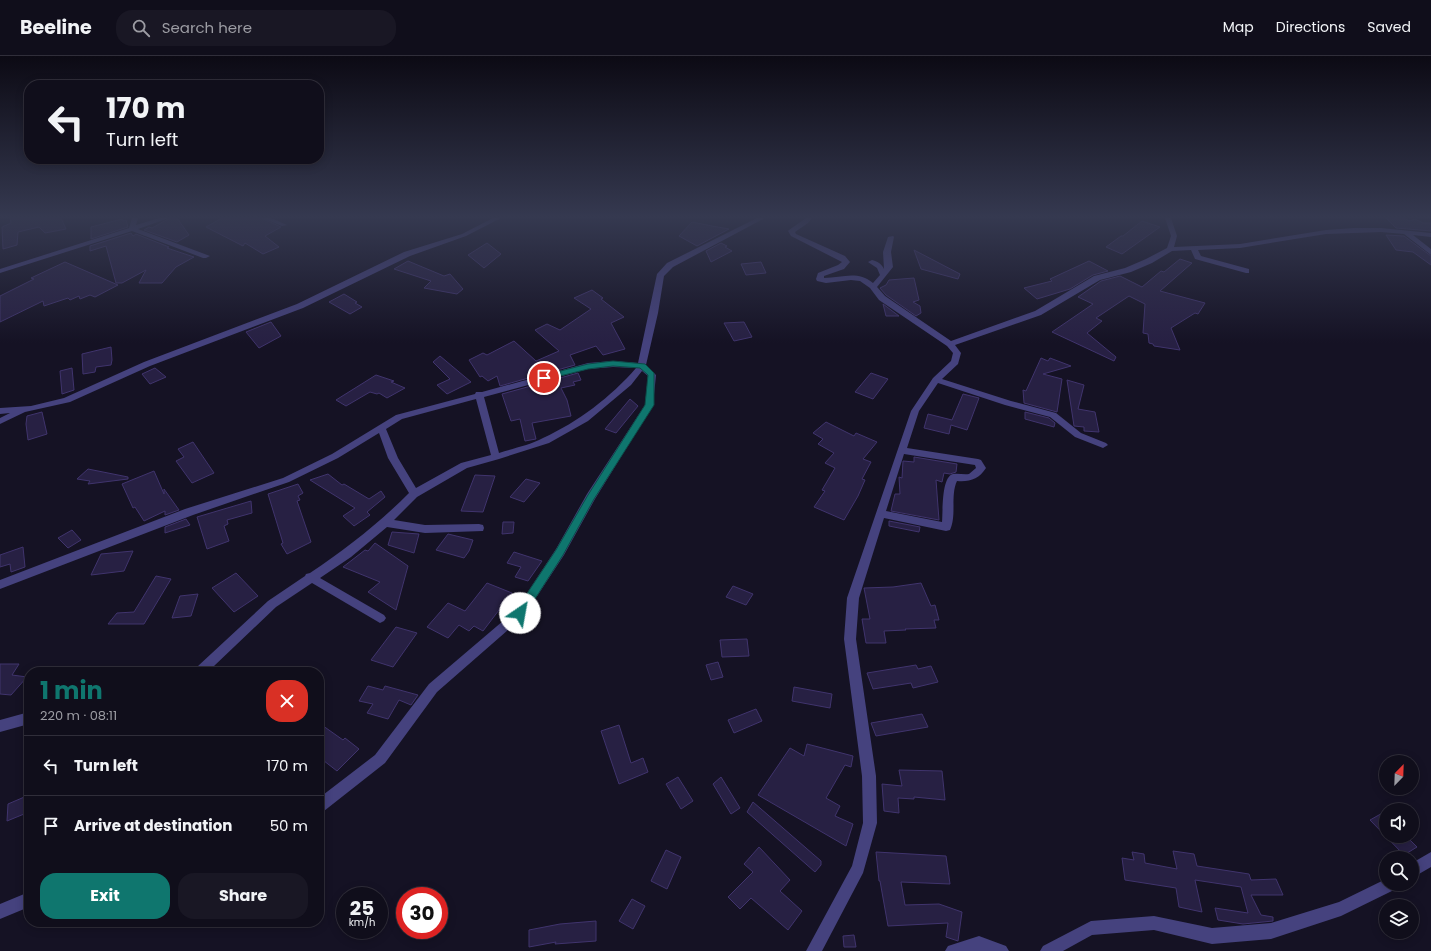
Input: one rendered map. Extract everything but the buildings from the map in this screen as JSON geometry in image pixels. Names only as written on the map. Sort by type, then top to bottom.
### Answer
[{"type":"street","points":[[0,271],[35,260]]},
{"type":"street","points":[[0,421],[31,409],[67,400],[187,348],[300,306],[395,260]]},
{"type":"street","points":[[205,667],[272,604],[310,577],[347,554],[385,523],[414,494],[464,466],[546,441],[584,419],[628,383],[642,366],[654,314],[660,276],[670,265],[680,260]]},
{"type":"street","points":[[814,951],[858,868],[870,823],[868,776],[850,640],[853,598],[901,450],[916,411],[936,380],[955,362],[957,353],[950,344],[882,298],[874,286],[863,278],[849,277],[824,281],[820,279],[821,275],[841,267],[846,262],[844,260]]},
{"type":"street","points":[[874,286],[889,267],[888,260]]},
{"type":"street","points":[[950,344],[1038,313],[1097,278],[1128,270],[1151,260]]},
{"type":"street","points":[[1207,260],[1246,271]]},
{"type":"street","points":[[872,262],[880,266],[884,275]]},
{"type":"street","points":[[0,585],[189,512],[286,480],[335,456],[398,417],[479,394],[588,366],[613,364],[642,366],[652,374],[650,405],[591,497],[560,552],[520,613],[433,688],[380,759],[324,802]]},
{"type":"street","points":[[936,380],[1008,403],[1053,415],[1078,435],[1103,445]]},
{"type":"street","points":[[479,394],[496,457]]},
{"type":"street","points":[[0,411],[31,409]]},
{"type":"street","points":[[381,427],[393,458],[414,494]]},
{"type":"street","points":[[880,513],[946,527],[948,518],[948,487],[954,477],[969,478],[977,474],[981,468],[978,462],[901,450]]},
{"type":"street","points":[[385,523],[425,529],[479,528]]},
{"type":"street","points":[[310,577],[380,618]]},
{"type":"street","points":[[0,726],[24,719]]},
{"type":"street","points":[[1419,867],[1431,859]]},
{"type":"street","points":[[1048,951],[1091,928],[1154,923],[1212,936],[1271,931],[1341,909],[1379,890]]},
{"type":"street","points":[[0,912],[24,900]]},
{"type":"street","points":[[953,951],[979,944],[1001,951]]},
{"type":"route","points":[[520,613],[560,552],[591,497],[650,405],[652,374],[642,366],[613,364],[588,366],[544,378]]}]
